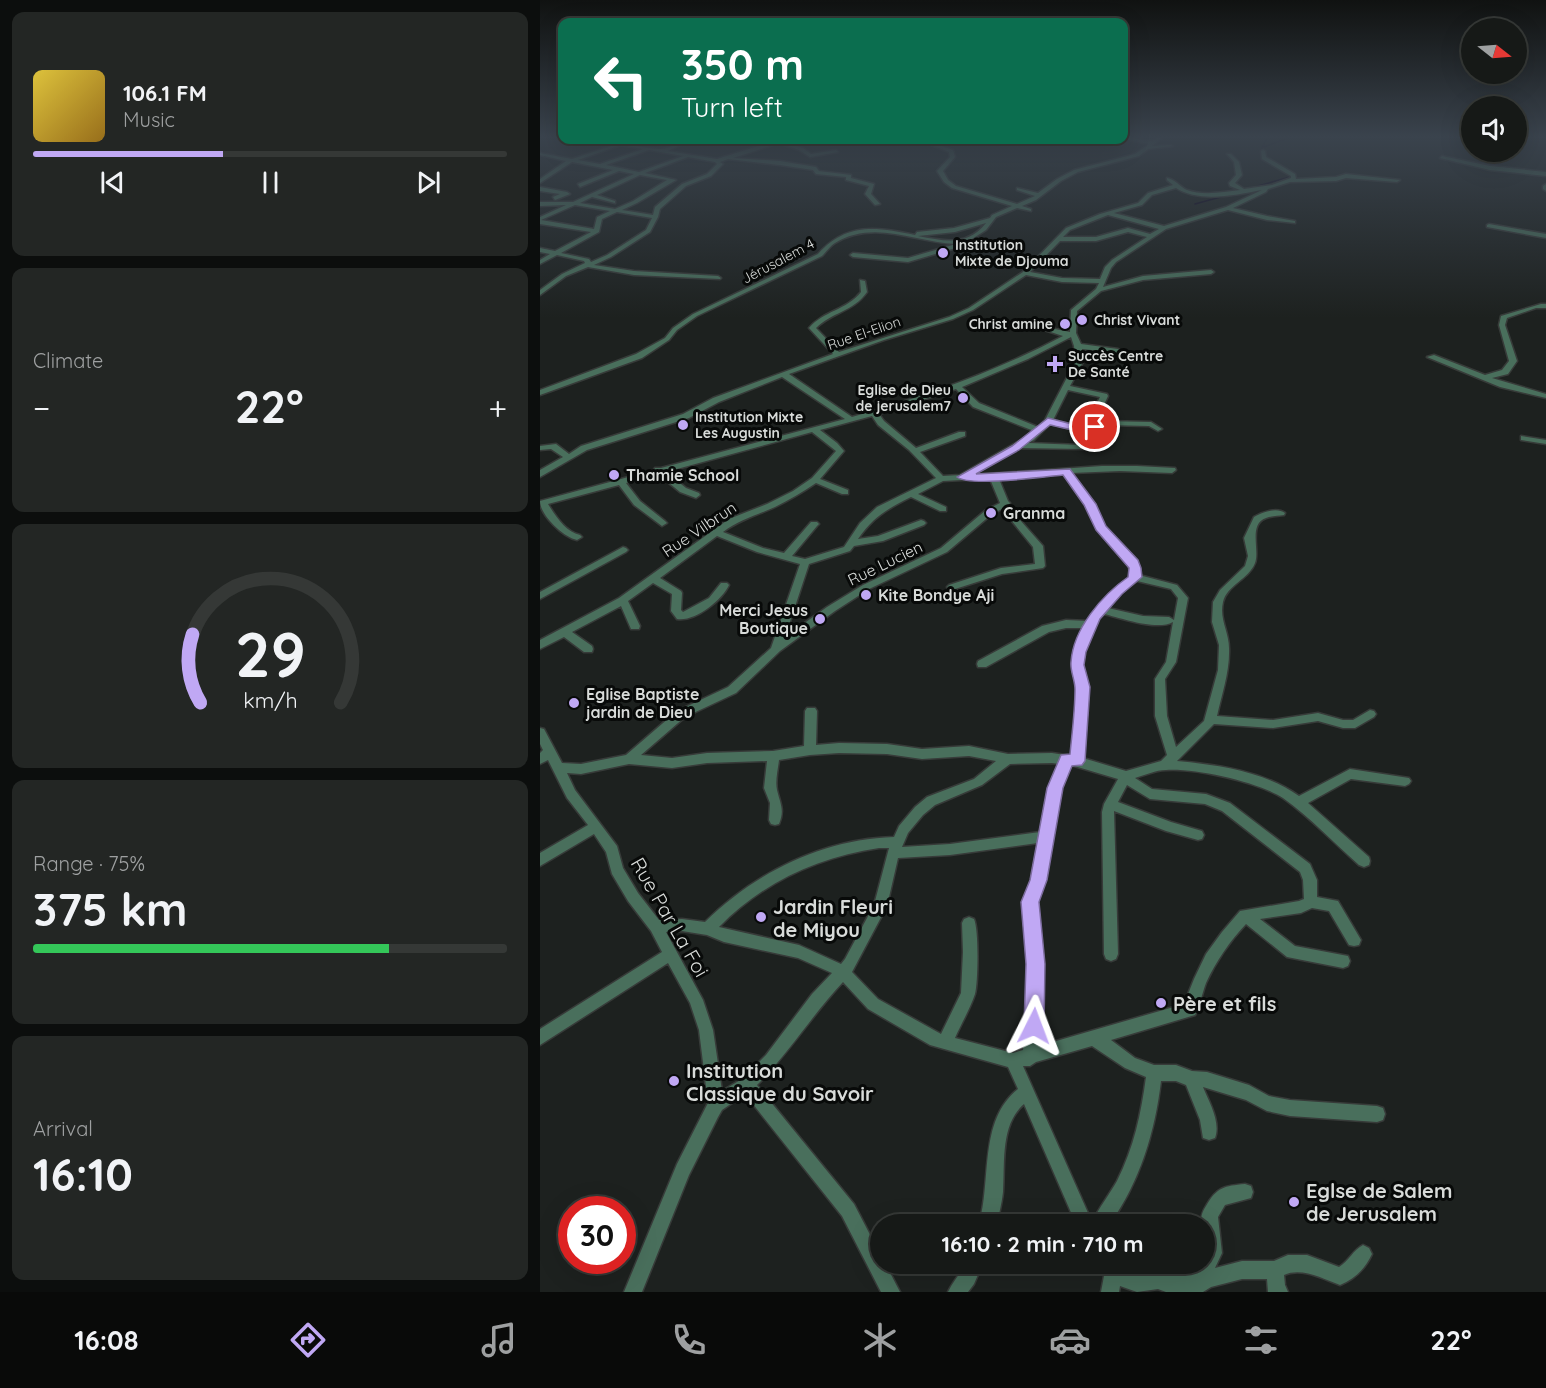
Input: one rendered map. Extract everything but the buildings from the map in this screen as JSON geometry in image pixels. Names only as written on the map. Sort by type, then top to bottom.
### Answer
[{"type":"street","points":[[540,220],[587,197]]},
{"type":"street","points":[[599,197],[613,202]]},
{"type":"street","points":[[597,231],[599,218],[643,197]]},
{"type":"street","points":[[540,292],[551,287],[564,275],[609,256],[642,236],[648,231],[657,208],[670,197]]},
{"type":"street","points":[[871,197],[877,204]]},
{"type":"street","points":[[988,197],[1029,210]]},
{"type":"street","points":[[914,236],[955,230],[992,219],[1034,197]]},
{"type":"street","name":"Rue El-Elion","points":[[540,474],[584,448],[686,416],[716,400],[783,374],[951,318],[971,309],[1038,263],[1068,229],[1108,213],[1140,204],[1147,197]]},
{"type":"street","points":[[1182,198],[1187,197]]},
{"type":"street","points":[[1100,290],[1101,281],[1108,267],[1145,242],[1150,236],[1164,228],[1228,208],[1251,197]]},
{"type":"street","points":[[540,204],[573,203],[655,217]]},
{"type":"street","points":[[1228,208],[1268,219],[1293,222]]},
{"type":"street","points":[[1108,213],[1164,228]]},
{"type":"street","points":[[852,255],[908,260],[934,254],[962,243],[984,229],[992,219]]},
{"type":"street","points":[[540,220],[597,231]]},
{"type":"street","points":[[1489,226],[1546,236]]},
{"type":"street","name":"Jérusalem 4","points":[[540,393],[639,357],[667,339],[675,329],[695,315],[794,269],[820,255],[832,242],[848,235],[867,230],[881,230],[942,242],[962,243]]},
{"type":"street","points":[[1057,239],[1096,239],[1128,230],[1150,236]]},
{"type":"street","points":[[540,262],[597,231]]},
{"type":"street","points":[[540,250],[587,260],[586,264]]},
{"type":"street","points":[[586,264],[634,273],[718,278]]},
{"type":"street","points":[[1071,334],[1074,310],[1100,290],[1143,278],[1211,272]]},
{"type":"street","points":[[1025,273],[1062,280],[1101,281]]},
{"type":"street","points":[[838,355],[812,328],[817,322],[841,312],[861,298],[864,292],[862,281]]},
{"type":"street","points":[[1484,378],[1506,372],[1513,361],[1502,325],[1504,316],[1538,305],[1546,306]]},
{"type":"street","points":[[1037,326],[1071,334]]},
{"type":"street","points":[[577,537],[566,534],[542,503],[874,413],[1015,363],[1071,334]]},
{"type":"street","name":"Rue Lucien","points":[[775,650],[805,562],[847,549],[863,525],[880,509],[941,478],[962,477],[1019,445],[1048,421],[1078,362],[1077,346],[1071,334]]},
{"type":"street","points":[[1077,346],[1118,351]]},
{"type":"street","points":[[1431,357],[1484,378],[1546,396]]},
{"type":"street","points":[[783,374],[849,418]]},
{"type":"street","points":[[957,385],[976,405],[1039,430]]},
{"type":"street","points":[[1067,387],[1104,396],[1098,409],[1098,425]]},
{"type":"street","points":[[874,413],[881,423],[941,478]]},
{"type":"street","points":[[1048,421],[1088,429],[1105,423],[1151,424],[1158,429]]},
{"type":"street","name":"Rue Vilbrun","points":[[540,645],[623,600],[732,520],[782,501],[815,480],[840,451],[836,445],[825,440],[813,429]]},
{"type":"street","points":[[915,452],[962,434]]},
{"type":"street","points":[[1524,438],[1546,442]]},
{"type":"street","points":[[1019,445],[1081,447]]},
{"type":"street","points":[[540,448],[553,446],[568,457]]},
{"type":"street","points":[[658,470],[664,478],[696,495]]},
{"type":"street","points":[[962,477],[994,478],[1066,472],[1172,470]]},
{"type":"street","points":[[1066,472],[1086,498],[1106,535],[1133,563],[1135,577]]},
{"type":"street","points":[[952,587],[1001,571],[1040,566],[1038,546],[1008,512],[994,478]]},
{"type":"street","points":[[815,480],[845,492]]},
{"type":"street","points":[[620,481],[641,507],[662,523]]},
{"type":"street","points":[[912,494],[943,509]]},
{"type":"street","name":"Rue Lucien","points":[[629,759],[681,714],[732,690],[775,650],[831,609],[866,587],[944,550],[989,512],[1006,503]]},
{"type":"street","points":[[1165,765],[1209,723],[1223,670],[1224,645],[1217,622],[1218,602],[1223,592],[1249,567],[1253,556],[1249,538],[1257,519],[1264,515],[1281,513]]},
{"type":"street","points":[[853,543],[880,539],[921,523]]},
{"type":"street","points":[[786,557],[814,524]]},
{"type":"street","points":[[716,532],[759,550],[805,562]]},
{"type":"street","points":[[540,596],[623,550]]},
{"type":"street","points":[[1030,1058],[1036,994],[1030,902],[1038,880],[1055,788],[1072,760],[1083,687],[1077,665],[1079,652],[1089,625],[1118,591],[1135,577]]},
{"type":"street","points":[[1135,577],[1174,587],[1183,598],[1171,662],[1160,679],[1161,716],[1173,755]]},
{"type":"street","points":[[654,579],[677,593],[676,611],[681,617],[690,614],[722,592],[724,585]]},
{"type":"street","points":[[623,600],[635,626]]},
{"type":"street","points":[[1103,610],[1139,619],[1169,621]]},
{"type":"street","points":[[982,664],[1046,629],[1066,624],[1089,625]]},
{"type":"street","points":[[565,632],[588,649]]},
{"type":"street","points":[[810,750],[812,711]]},
{"type":"street","points":[[1210,718],[1220,721],[1273,724],[1318,717],[1343,724],[1355,724],[1370,714]]},
{"type":"street","name":"Rue Par La Foi","points":[[540,732],[543,754],[560,768],[571,794],[612,850],[619,874],[656,927],[696,1000],[706,1030],[716,1104]]},
{"type":"street","points":[[560,768],[581,769],[629,759],[672,763],[707,758],[773,756],[810,750],[887,749],[922,754],[969,751],[1008,759],[1072,760],[1126,776],[1165,765],[1181,766],[1260,781],[1278,789],[1364,861]]},
{"type":"street","points":[[773,756],[770,788],[776,803],[775,820]]},
{"type":"street","points":[[633,1292],[683,1170],[716,1104],[747,1084],[771,1060],[817,999],[850,964],[879,906],[895,847],[909,824],[931,801],[978,782],[1008,759]]},
{"type":"street","points":[[1297,803],[1350,774],[1405,782]]},
{"type":"street","points":[[1111,954],[1110,804],[1126,776]]},
{"type":"street","points":[[1126,776],[1150,794],[1206,799],[1240,815],[1305,868],[1310,880],[1311,902]]},
{"type":"street","points":[[1110,804],[1161,824],[1198,835]]},
{"type":"street","points":[[540,860],[596,826]]},
{"type":"street","points":[[708,929],[743,896],[769,880],[824,855],[869,843],[939,853],[991,843],[1045,837]]},
{"type":"street","points":[[656,927],[682,925],[708,929],[731,938],[799,952],[842,971],[873,1004],[887,1014],[945,1043],[1013,1062],[1190,1010],[1197,983],[1208,963],[1245,915],[1301,907],[1311,902],[1333,905],[1354,940]]},
{"type":"street","points":[[1245,915],[1292,952],[1343,961]]},
{"type":"street","points":[[945,1043],[968,993],[969,923]]},
{"type":"street","points":[[540,1038],[671,954]]},
{"type":"street","points":[[1096,1039],[1130,1063],[1154,1073],[1176,1073],[1192,1079],[1208,1080],[1249,1093],[1267,1103],[1290,1108],[1377,1114]]},
{"type":"street","points":[[1013,1062],[1028,1091],[1081,1214]]},
{"type":"street","points":[[1108,1214],[1139,1149],[1148,1119],[1154,1073]]},
{"type":"street","points":[[1192,1079],[1208,1120],[1209,1132]]},
{"type":"street","points":[[747,1084],[848,1210],[891,1292]]},
{"type":"street","points":[[992,1214],[996,1153],[1003,1127],[1010,1107],[1028,1091]]},
{"type":"street","points":[[1110,1276],[1140,1284],[1186,1275],[1209,1262],[1212,1253],[1209,1216],[1219,1199],[1229,1194],[1245,1192]]},
{"type":"street","points":[[1157,1280],[1180,1288],[1193,1288],[1222,1274],[1242,1270],[1275,1270],[1288,1264],[1307,1264],[1340,1276],[1352,1269],[1363,1254]]},
{"type":"street","points":[[1275,1270],[1276,1289],[1280,1292]]},
{"type":"street","points":[[957,1292],[970,1274]]},
{"type":"waterway","points":[[1195,204],[1219,197]]},
{"type":"place","name":"Institution Mixte de Djouma","points":[[943,253]]},
{"type":"place","name":"Christ Vivant","points":[[1082,320]]},
{"type":"place","name":"Christ amine","points":[[1065,324]]},
{"type":"place","name":"Succès Centre De Santé","points":[[1055,364]]},
{"type":"place","name":"Eglise de Dieu de jerusalem7","points":[[963,398]]},
{"type":"place","name":"Institution Mixte Les Augustin","points":[[683,425]]},
{"type":"place","name":"Thamie School","points":[[614,475]]},
{"type":"place","name":"Granma","points":[[991,513]]},
{"type":"place","name":"Kite Bondye Aji","points":[[866,595]]},
{"type":"place","name":"Merci Jesus Boutique","points":[[820,619]]},
{"type":"place","name":"Eglise Baptiste jardin de Dieu","points":[[574,703]]},
{"type":"place","name":"Jardin Fleuri de Miyou","points":[[761,917]]},
{"type":"place","name":"Père et fils","points":[[1161,1003]]},
{"type":"place","name":"Institution Classique du Savoir","points":[[674,1081]]},
{"type":"place","name":"Eglse de Salem de Jerusalem","points":[[1294,1202]]},
{"type":"route","points":[[1034,1026],[1036,964],[1030,902],[1038,880],[1055,788],[1066,760],[1077,761],[1083,687],[1077,665],[1079,652],[1089,625],[1111,598],[1133,580],[1135,568],[1100,527],[1090,504],[1066,472],[1029,473],[994,478],[962,477],[1015,448],[1048,421],[1076,428],[1095,427]]}]
